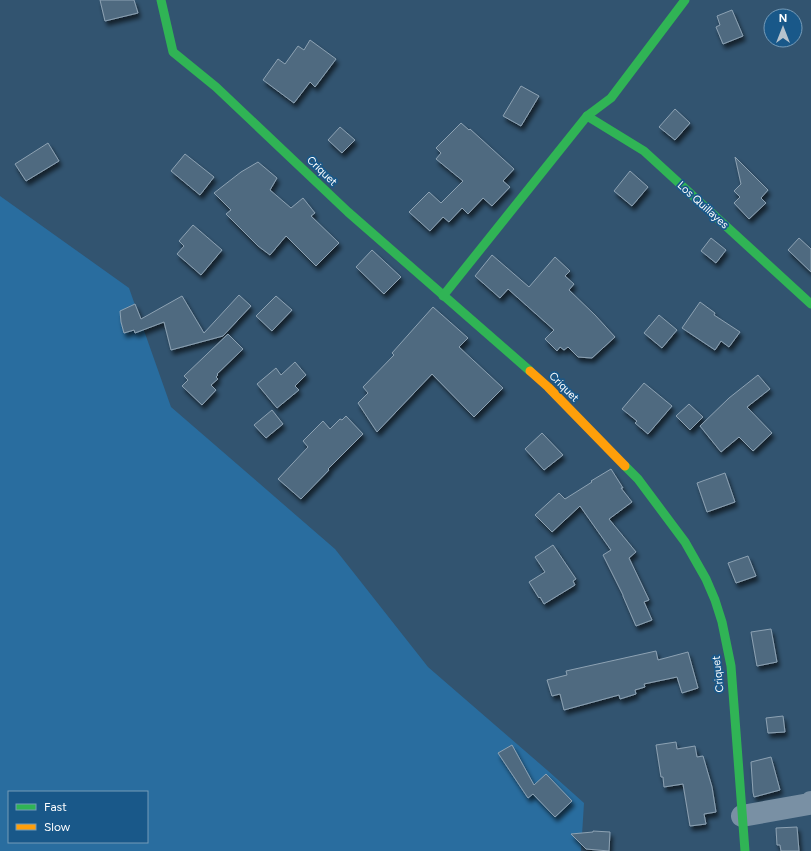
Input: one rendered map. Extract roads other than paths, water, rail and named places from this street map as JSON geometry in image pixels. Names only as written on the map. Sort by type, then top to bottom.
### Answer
[{"type":"street","name":"Criquet","points":[[161,0],[173,52],[216,86],[348,212],[548,387],[638,479],[673,524],[696,560],[706,579],[722,622],[727,644],[731,666],[744,851]]},
{"type":"street","points":[[443,296],[587,116],[611,98],[685,0]]},
{"type":"street","name":"Los Quillayes","points":[[587,116],[644,151],[811,304]]},
{"type":"street","points":[[742,816],[810,803]]}]
